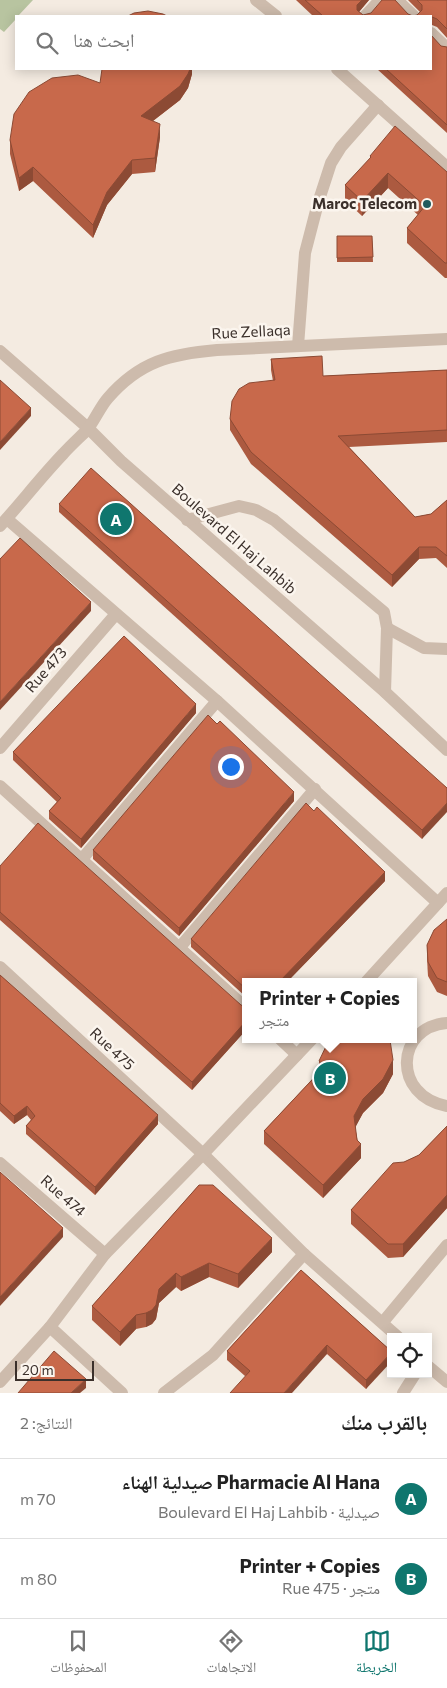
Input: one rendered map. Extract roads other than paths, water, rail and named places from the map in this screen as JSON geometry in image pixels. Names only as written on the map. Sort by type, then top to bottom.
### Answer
[{"type":"street","points":[[256,0],[275,15]]},
{"type":"street","points":[[366,15],[380,0]]},
{"type":"street","points":[[396,0],[413,15]]},
{"type":"street","points":[[432,33],[445,42]]},
{"type":"street","points":[[338,70],[447,167]]},
{"type":"street","points":[[298,346],[305,253],[331,163],[341,148],[378,105]]},
{"type":"street","name":"Rue Zellaqa","points":[[3,522],[62,454],[88,428],[108,398],[133,375],[161,359],[187,353],[447,338]]},
{"type":"street","name":"Boulevard El Haj Lahbib","points":[[0,352],[88,428],[121,462],[385,692],[447,750]]},
{"type":"street","points":[[187,520],[239,506],[256,510],[274,520],[384,612],[387,628],[385,692]]},
{"type":"street","points":[[3,522],[116,614],[217,700],[438,903]]},
{"type":"street","name":"Rue 473","points":[[0,748],[116,614]]},
{"type":"street","points":[[387,628],[424,648],[447,649]]},
{"type":"street","points":[[82,859],[217,700]]},
{"type":"street","points":[[0,786],[242,1004]]},
{"type":"street","points":[[180,947],[315,789]]},
{"type":"street","points":[[370,978],[447,893]]},
{"type":"street","name":"Rue 475","points":[[0,967],[203,1154],[304,1254],[394,1333]]},
{"type":"street","points":[[417,1032],[447,1023]]},
{"type":"street","points":[[284,1043],[297,1055]]},
{"type":"street","points":[[0,1382],[50,1328],[105,1254],[308,1043]]},
{"type":"street","points":[[411,1043],[407,1056],[410,1080],[416,1090],[425,1098],[436,1104],[447,1106]]},
{"type":"street","name":"Rue 474","points":[[0,1163],[105,1254]]},
{"type":"street","points":[[383,1322],[447,1246]]},
{"type":"street","points":[[164,1393],[213,1355],[304,1254]]},
{"type":"street","points":[[50,1328],[122,1393]]},
{"type":"street","points":[[432,1369],[447,1382]]},
{"type":"street","points":[[403,1393],[412,1378]]},
{"type":"place","name":"Maroc Telecom","points":[[427,204]]},
{"type":"place","name":"Pharmacie Al Hana صيدلية الهناء","points":[[116,519]]},
{"type":"place","name":"Printer + Copies","points":[[330,1078]]}]
